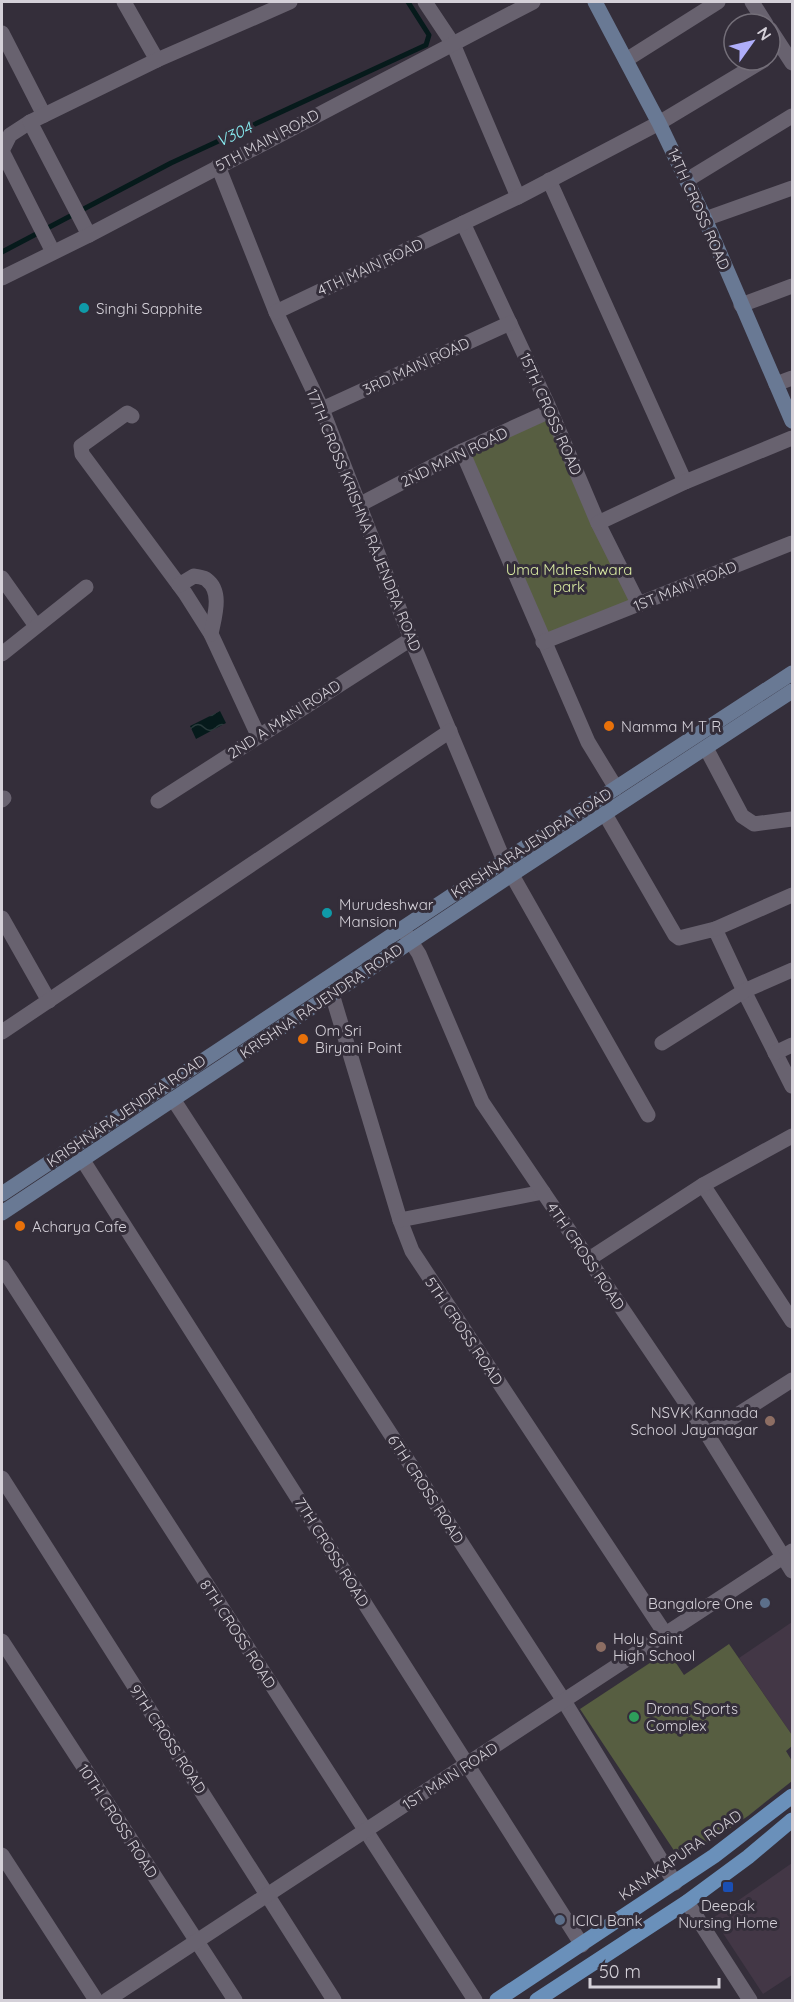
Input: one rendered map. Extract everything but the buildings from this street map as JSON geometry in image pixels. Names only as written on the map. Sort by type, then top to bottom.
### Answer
[{"type":"main road","name":"14TH CROSS ROAD","points":[[596,2],[687,180],[792,421]]},
{"type":"main road","name":"KRISHNARAJENDRA ROAD","points":[[2,1194],[407,934],[504,861],[792,673]]},
{"type":"main road","name":"KRISHNA RAJENDRA ROAD","points":[[2,1213],[332,994],[407,934],[511,875],[792,691]]},
{"type":"main road","name":"KANAKAPURA ROAD","points":[[496,2001],[675,1883],[736,1840],[792,1796]]},
{"type":"main road","points":[[537,2001],[687,1902],[748,1857],[792,1820]]},
{"type":"street","points":[[124,2],[157,60]]},
{"type":"street","points":[[53,252],[2,151],[10,135],[30,122],[264,7],[290,2]]},
{"type":"street","points":[[426,2],[453,44],[518,197]]},
{"type":"street","name":"5TH MAIN ROAD","points":[[3,274],[88,235],[533,2]]},
{"type":"street","points":[[626,60],[718,2]]},
{"type":"street","points":[[2,33],[44,115]]},
{"type":"street","name":"4TH MAIN ROAD","points":[[276,312],[518,197],[659,123],[744,72]]},
{"type":"street","points":[[687,180],[792,116]]},
{"type":"street","points":[[30,122],[88,235]]},
{"type":"street","name":"17TH CROSS KRISHNA RAJENDRA ROAD","points":[[218,166],[276,312],[322,409],[411,639],[504,861],[648,1114]]},
{"type":"street","points":[[549,180],[685,482]]},
{"type":"street","points":[[705,219],[792,188]]},
{"type":"street","name":"15TH CROSS ROAD","points":[[464,223],[550,411],[598,523],[639,604]]},
{"type":"street","points":[[741,305],[792,286]]},
{"type":"street","name":"3RD MAIN ROAD","points":[[322,409],[510,323]]},
{"type":"street","points":[[776,384],[792,378]]},
{"type":"street","name":"2ND MAIN ROAD","points":[[359,505],[462,451],[550,411]]},
{"type":"street","points":[[132,416],[127,413],[81,446],[82,454],[179,585],[211,634],[258,735]]},
{"type":"street","points":[[598,523],[685,482],[792,438]]},
{"type":"street","points":[[462,451],[588,742],[616,788]]},
{"type":"street","name":"1ST MAIN ROAD","points":[[543,642],[792,543]]},
{"type":"street","points":[[179,585],[194,576],[207,579],[212,586],[217,599],[211,634]]},
{"type":"street","points":[[2,578],[36,626]]},
{"type":"street","points":[[2,654],[86,587]]},
{"type":"street","name":"2ND A MAIN ROAD","points":[[158,801],[411,639]]},
{"type":"street","points":[[2,1032],[450,731]]},
{"type":"street","points":[[706,748],[742,816],[754,824],[792,819]]},
{"type":"street","points":[[605,814],[675,935],[679,938],[715,929],[792,895]]},
{"type":"street","points":[[2,918],[49,1001]]},
{"type":"street","points":[[715,929],[792,1086]]},
{"type":"street","name":"4TH CROSS ROAD","points":[[407,934],[419,954],[482,1102],[788,1554],[792,1571]]},
{"type":"street","points":[[662,1043],[744,991],[792,970]]},
{"type":"street","name":"5TH CROSS ROAD","points":[[332,994],[400,1220],[412,1251],[666,1635]]},
{"type":"street","points":[[775,1053],[792,1045]]},
{"type":"street","name":"6TH CROSS ROAD","points":[[173,1099],[564,1701],[675,1883]]},
{"type":"street","points":[[589,1259],[703,1185],[792,1136]]},
{"type":"street","name":"7TH CROSS ROAD","points":[[82,1159],[582,1945]]},
{"type":"street","points":[[703,1185],[792,1321]]},
{"type":"street","points":[[400,1220],[543,1192]]},
{"type":"street","name":"8TH CROSS ROAD","points":[[2,1267],[475,2001]]},
{"type":"street","points":[[707,1434],[792,1380]]},
{"type":"street","name":"9TH CROSS ROAD","points":[[2,1478],[334,2001]]},
{"type":"street","name":"1ST MAIN ROAD","points":[[107,2001],[788,1554]]},
{"type":"street","name":"10TH CROSS ROAD","points":[[2,1641],[235,2001]]},
{"type":"street","points":[[2,1855],[96,2001]]},
{"type":"street","points":[[687,1902],[750,2001]]},
{"type":"shaded area","points":[[792,1622],[792,1735],[739,1658]]},
{"type":"shaded area","points":[[792,1863],[792,1975],[763,1994],[713,1918]]},
{"type":"green space","name":"Uma Maheshwara park","points":[[550,411],[635,607],[543,642],[462,451]]},
{"type":"green space","points":[[729,1644],[792,1735],[792,1746],[786,1751],[792,1761],[792,1781],[748,1816],[681,1861],[580,1709],[668,1651],[684,1675]]},
{"type":"water","points":[[220,711],[226,723],[196,739],[190,726]]},
{"type":"waterway","name":"V304","points":[[2,252],[171,163],[426,45],[429,35],[408,2]]},
{"type":"place","name":"Singhi Sapphite","points":[[84,308]]},
{"type":"place","name":"Namma M T R","points":[[609,726]]},
{"type":"place","name":"Murudeshwar Mansion","points":[[327,913]]},
{"type":"place","name":"Om Sri Biryani Point","points":[[303,1039]]},
{"type":"place","name":"Acharya Cafe","points":[[20,1226]]},
{"type":"place","name":"NSVK Kannada School Jayanagar","points":[[770,1421]]},
{"type":"place","name":"Bangalore One","points":[[765,1603]]},
{"type":"place","name":"Holy Saint High School","points":[[601,1647]]},
{"type":"place","name":"Drona Sports Complex","points":[[634,1717]]},
{"type":"place","name":"Deepak Nursing Home","points":[[728,1887]]},
{"type":"place","name":"ICICI Bank","points":[[560,1920]]}]
